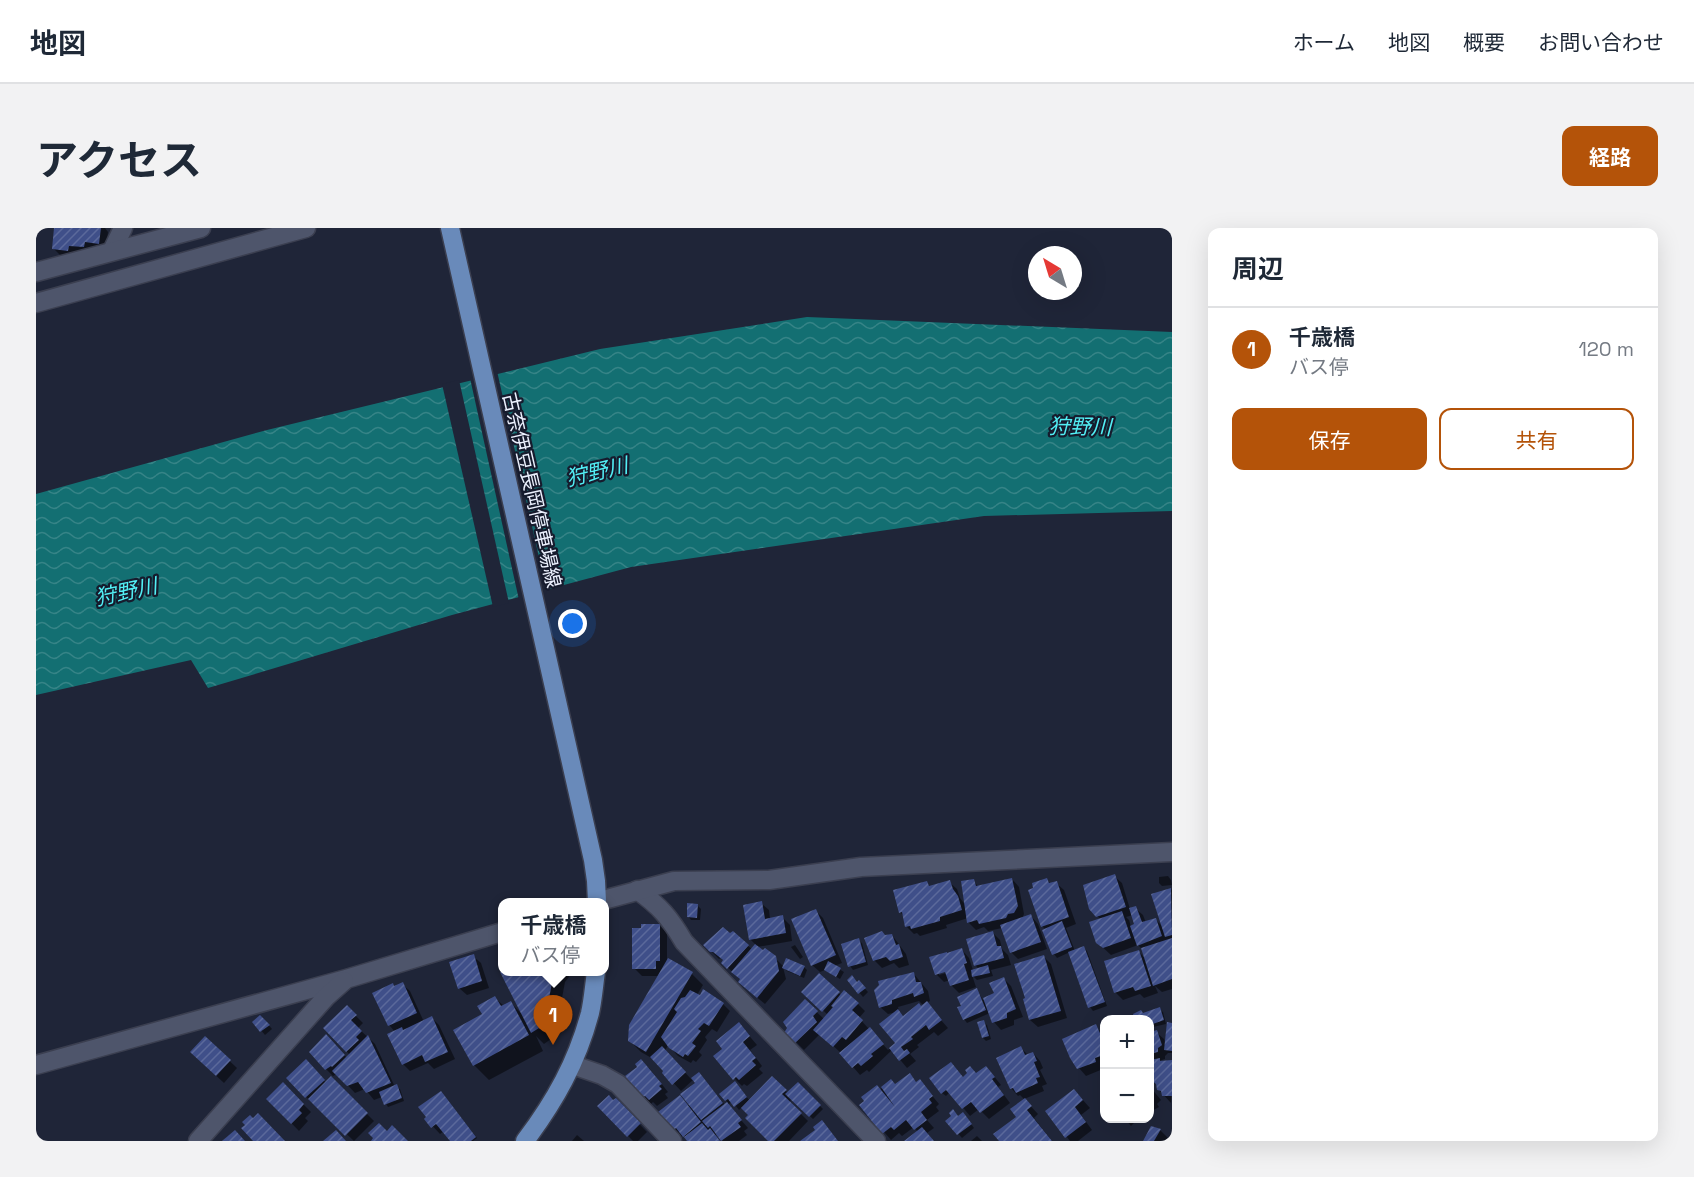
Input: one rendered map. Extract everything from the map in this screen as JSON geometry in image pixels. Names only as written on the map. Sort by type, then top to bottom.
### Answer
[{"type":"main road","name":"古奈伊豆長岡停車場線","points":[[450,228],[593,860],[596,898]]},
{"type":"main road","points":[[525,1141],[539,1123],[573,1065],[590,1011],[595,976]]},
{"type":"street","points":[[112,251],[123,228]]},
{"type":"street","points":[[36,272],[201,228]]},
{"type":"street","points":[[36,303],[306,228]]},
{"type":"street","points":[[609,898],[674,881],[769,880],[861,867],[1172,852]]},
{"type":"street","points":[[637,890],[656,903],[673,923],[684,942],[876,1141]]},
{"type":"street","points":[[36,1065],[346,979],[498,933]]},
{"type":"street","points":[[198,1141],[326,997],[346,979]]},
{"type":"street","points":[[573,1065],[602,1075],[618,1084],[672,1141]]},
{"type":"water","name":"狩野川","points":[[807,317],[1172,332],[1172,511],[984,516],[631,567],[452,615],[208,688],[191,660],[36,695],[36,494],[267,430],[600,349]]},
{"type":"pier","points":[[497,371],[547,593],[519,600],[470,378]]},
{"type":"pier","points":[[459,380],[509,603],[493,607],[442,384]]},
{"type":"building","points":[[54,228],[101,228],[99,244],[85,242],[84,247],[69,246],[68,251],[52,249]]},
{"type":"building","points":[[1115,874],[1126,907],[1096,917],[1089,909],[1083,885]]},
{"type":"building","points":[[1012,878],[1018,906],[1014,913],[1008,914],[1006,918],[979,924],[977,920],[967,923],[961,881],[974,879],[976,886]]},
{"type":"building","points":[[1047,878],[1049,883],[1057,881],[1069,917],[1041,927],[1028,890],[1033,888],[1032,883]]},
{"type":"building","points":[[950,880],[962,910],[940,917],[940,921],[911,929],[910,926],[905,927],[893,890],[927,881],[929,886]]},
{"type":"building","points":[[1171,888],[1172,935],[1165,937],[1151,894]]},
{"type":"building","points":[[762,901],[765,919],[783,915],[786,933],[749,940],[743,905]]},
{"type":"building","points":[[687,903],[698,904],[697,918],[687,917]]},
{"type":"building","points":[[1136,906],[1142,922],[1156,918],[1162,936],[1137,946],[1130,926],[1134,924],[1129,908]]},
{"type":"building","points":[[816,909],[836,955],[811,966],[791,919]]},
{"type":"building","points":[[1122,911],[1131,938],[1103,948],[1096,943],[1089,922]]},
{"type":"building","points":[[1031,914],[1041,942],[1010,953],[1000,925]]},
{"type":"building","points":[[1062,921],[1072,947],[1052,955],[1042,930]]},
{"type":"building","points":[[641,924],[660,924],[660,961],[656,961],[656,969],[632,969],[632,928],[641,928]]},
{"type":"building","points":[[723,927],[730,933],[733,931],[749,945],[727,969],[721,963],[723,960],[703,945]]},
{"type":"building","points":[[882,931],[885,935],[892,934],[896,945],[899,944],[903,957],[890,961],[886,957],[873,961],[864,938]]},
{"type":"building","points":[[993,931],[997,946],[1001,946],[1004,958],[974,966],[966,939]]},
{"type":"building","points":[[859,938],[866,962],[848,967],[841,944]]},
{"type":"building","points":[[1172,938],[1172,979],[1153,986],[1141,948]]},
{"type":"building","points":[[755,944],[776,956],[779,971],[757,998],[738,982],[740,979],[731,972]]},
{"type":"building","points":[[1084,946],[1105,1002],[1088,1008],[1068,952]]},
{"type":"building","points":[[962,948],[969,980],[950,986],[945,972],[935,975],[929,957]]},
{"type":"building","points":[[1139,950],[1151,986],[1135,991],[1133,987],[1114,993],[1104,961]]},
{"type":"building","points":[[474,954],[482,981],[458,989],[449,962]]},
{"type":"building","points":[[1044,955],[1061,1011],[1029,1020],[1023,999],[1025,998],[1014,964]]},
{"type":"building","points":[[668,958],[693,972],[646,1052],[628,1041],[629,1025]]},
{"type":"building","points":[[786,958],[805,966],[800,976],[782,968]]},
{"type":"building","points":[[828,961],[841,968],[836,977],[824,970]]},
{"type":"building","points":[[988,965],[990,973],[972,977],[971,970]]},
{"type":"building","points":[[914,972],[916,982],[921,982],[924,993],[914,997],[913,993],[892,1000],[892,1004],[879,1008],[874,990],[879,985],[878,981]]},
{"type":"building","points":[[819,973],[840,992],[822,1012],[801,992]]},
{"type":"building","points":[[852,975],[866,988],[858,994],[847,980]]},
{"type":"building","points":[[502,976],[553,976],[544,1025],[531,1033]]},
{"type":"building","points":[[1004,977],[1016,1009],[1007,1013],[1007,1018],[992,1023],[983,998],[994,993],[989,983]]},
{"type":"building","points":[[403,982],[417,1013],[388,1026],[372,993],[393,983],[394,986]]},
{"type":"building","points":[[977,988],[986,1010],[963,1020],[957,1007],[961,1006],[957,997]]},
{"type":"building","points":[[703,989],[724,1003],[709,1026],[704,1023],[698,1029],[701,1031],[692,1043],[696,1046],[688,1056],[685,1054],[683,1057],[669,1048],[661,1037],[677,1012],[674,1009],[681,998],[685,997],[690,990],[700,995]]},
{"type":"building","points":[[844,990],[859,1003],[852,1010],[863,1020],[846,1040],[842,1037],[833,1047],[813,1030]]},
{"type":"building","points":[[495,996],[501,1006],[511,1001],[529,1035],[473,1066],[453,1030],[482,1014],[477,1006]]},
{"type":"building","points":[[805,999],[818,1011],[813,1016],[817,1022],[795,1043],[784,1033],[787,1028],[783,1022]]},
{"type":"building","points":[[927,1001],[942,1020],[929,1030],[926,1025],[911,1037],[913,1039],[901,1047],[910,1053],[899,1061],[889,1048],[895,1043],[879,1024],[898,1009],[903,1016],[919,1003],[921,1006]]},
{"type":"building","points":[[347,1005],[357,1015],[351,1020],[362,1031],[356,1037],[359,1040],[346,1052],[323,1028]]},
{"type":"building","points":[[1160,1007],[1164,1020],[1154,1024],[1154,1015],[1133,1014],[1141,1010],[1143,1013]]},
{"type":"building","points":[[260,1015],[270,1025],[260,1032],[252,1022]]},
{"type":"building","points":[[432,1016],[448,1052],[425,1062],[422,1055],[402,1065],[387,1034],[402,1027],[403,1030]]},
{"type":"building","points":[[984,1020],[989,1036],[982,1038],[977,1022]]},
{"type":"building","points":[[739,1022],[750,1036],[743,1042],[756,1058],[752,1061],[756,1065],[739,1080],[736,1077],[733,1080],[713,1056],[722,1049],[716,1041]]},
{"type":"building","points":[[1167,1022],[1172,1023],[1172,1051],[1164,1050]]},
{"type":"building","points":[[1096,1024],[1100,1033],[1100,1056],[1095,1058],[1096,1062],[1077,1069],[1062,1039]]},
{"type":"building","points":[[870,1027],[884,1044],[861,1066],[858,1063],[852,1068],[839,1053]]},
{"type":"building","points":[[1157,1030],[1162,1045],[1158,1048],[1158,1052],[1154,1053],[1154,1031]]},
{"type":"building","points":[[326,1034],[345,1055],[325,1070],[309,1052]]},
{"type":"building","points":[[368,1035],[391,1083],[366,1093],[358,1082],[347,1086],[332,1071]]},
{"type":"building","points":[[205,1036],[231,1060],[216,1076],[190,1052]]},
{"type":"building","points":[[662,1046],[686,1072],[672,1085],[650,1057]]},
{"type":"building","points":[[1021,1046],[1025,1055],[1033,1052],[1040,1077],[1036,1078],[1038,1083],[1016,1093],[1013,1088],[1010,1089],[996,1058]]},
{"type":"building","points":[[306,1059],[325,1080],[305,1098],[286,1078]]},
{"type":"building","points":[[641,1059],[662,1084],[659,1086],[662,1089],[649,1100],[645,1096],[642,1098],[625,1076],[637,1067],[635,1064]]},
{"type":"building","points":[[1154,1059],[1172,1060],[1172,1096],[1162,1096],[1161,1091],[1157,1090],[1154,1082]]},
{"type":"building","points":[[951,1062],[963,1077],[967,1073],[965,1070],[970,1066],[976,1073],[986,1066],[995,1077],[992,1079],[1004,1095],[980,1113],[971,1102],[962,1109],[946,1090],[941,1094],[929,1078]]},
{"type":"building","points":[[699,1072],[723,1103],[701,1120],[680,1094],[695,1083],[691,1078]]},
{"type":"building","points":[[910,1073],[916,1082],[920,1079],[933,1096],[929,1099],[932,1103],[921,1112],[927,1120],[914,1130],[906,1120],[894,1130],[891,1127],[882,1134],[859,1105],[864,1101],[861,1097],[877,1085],[895,1107],[881,1087],[891,1079],[895,1084]]},
{"type":"building","points":[[331,1076],[368,1113],[345,1136],[308,1099]]},
{"type":"building","points":[[772,1076],[787,1090],[782,1094],[802,1113],[774,1141],[768,1141],[745,1118],[748,1115],[741,1108]]},
{"type":"building","points":[[735,1081],[747,1097],[734,1107],[728,1099],[725,1101],[719,1094]]},
{"type":"building","points":[[283,1082],[304,1104],[299,1110],[302,1113],[291,1124],[266,1099]]},
{"type":"building","points":[[798,1082],[821,1105],[809,1117],[785,1094]]},
{"type":"building","points":[[397,1084],[402,1098],[384,1105],[379,1092]]},
{"type":"building","points":[[1074,1089],[1083,1100],[1075,1107],[1086,1122],[1065,1138],[1045,1111]]},
{"type":"building","points":[[441,1091],[476,1137],[471,1141],[450,1141],[436,1124],[431,1128],[424,1119],[426,1117],[418,1107]]},
{"type":"building","points":[[609,1095],[613,1100],[616,1098],[641,1123],[627,1137],[597,1106]]},
{"type":"building","points":[[680,1095],[701,1122],[683,1137],[676,1128],[673,1131],[658,1112]]},
{"type":"building","points":[[1025,1098],[1032,1106],[1027,1110],[1052,1141],[999,1141],[993,1134],[1016,1117],[1010,1109]]},
{"type":"building","points":[[727,1102],[742,1120],[738,1123],[741,1127],[721,1141],[710,1126],[708,1128],[702,1121]]},
{"type":"building","points":[[953,1109],[958,1116],[963,1112],[972,1124],[957,1135],[945,1121],[951,1116],[949,1113]]},
{"type":"building","points":[[258,1113],[285,1141],[253,1141],[241,1128],[245,1125],[242,1122],[250,1115],[253,1118]]},
{"type":"building","points":[[822,1120],[838,1141],[800,1141],[815,1130],[813,1127]]},
{"type":"building","points":[[379,1123],[387,1131],[392,1125],[408,1141],[371,1141],[373,1138],[368,1133]]},
{"type":"building","points":[[702,1123],[708,1130],[710,1128],[720,1141],[687,1141],[684,1137]]},
{"type":"building","points":[[1151,1126],[1161,1129],[1154,1141],[1143,1141]]},
{"type":"building","points":[[922,1127],[934,1141],[904,1141]]},
{"type":"building","points":[[235,1130],[245,1141],[222,1141]]},
{"type":"building","points":[[336,1130],[346,1141],[323,1141]]},
{"type":"place","name":"千歳橋","points":[[553,1045]]}]
